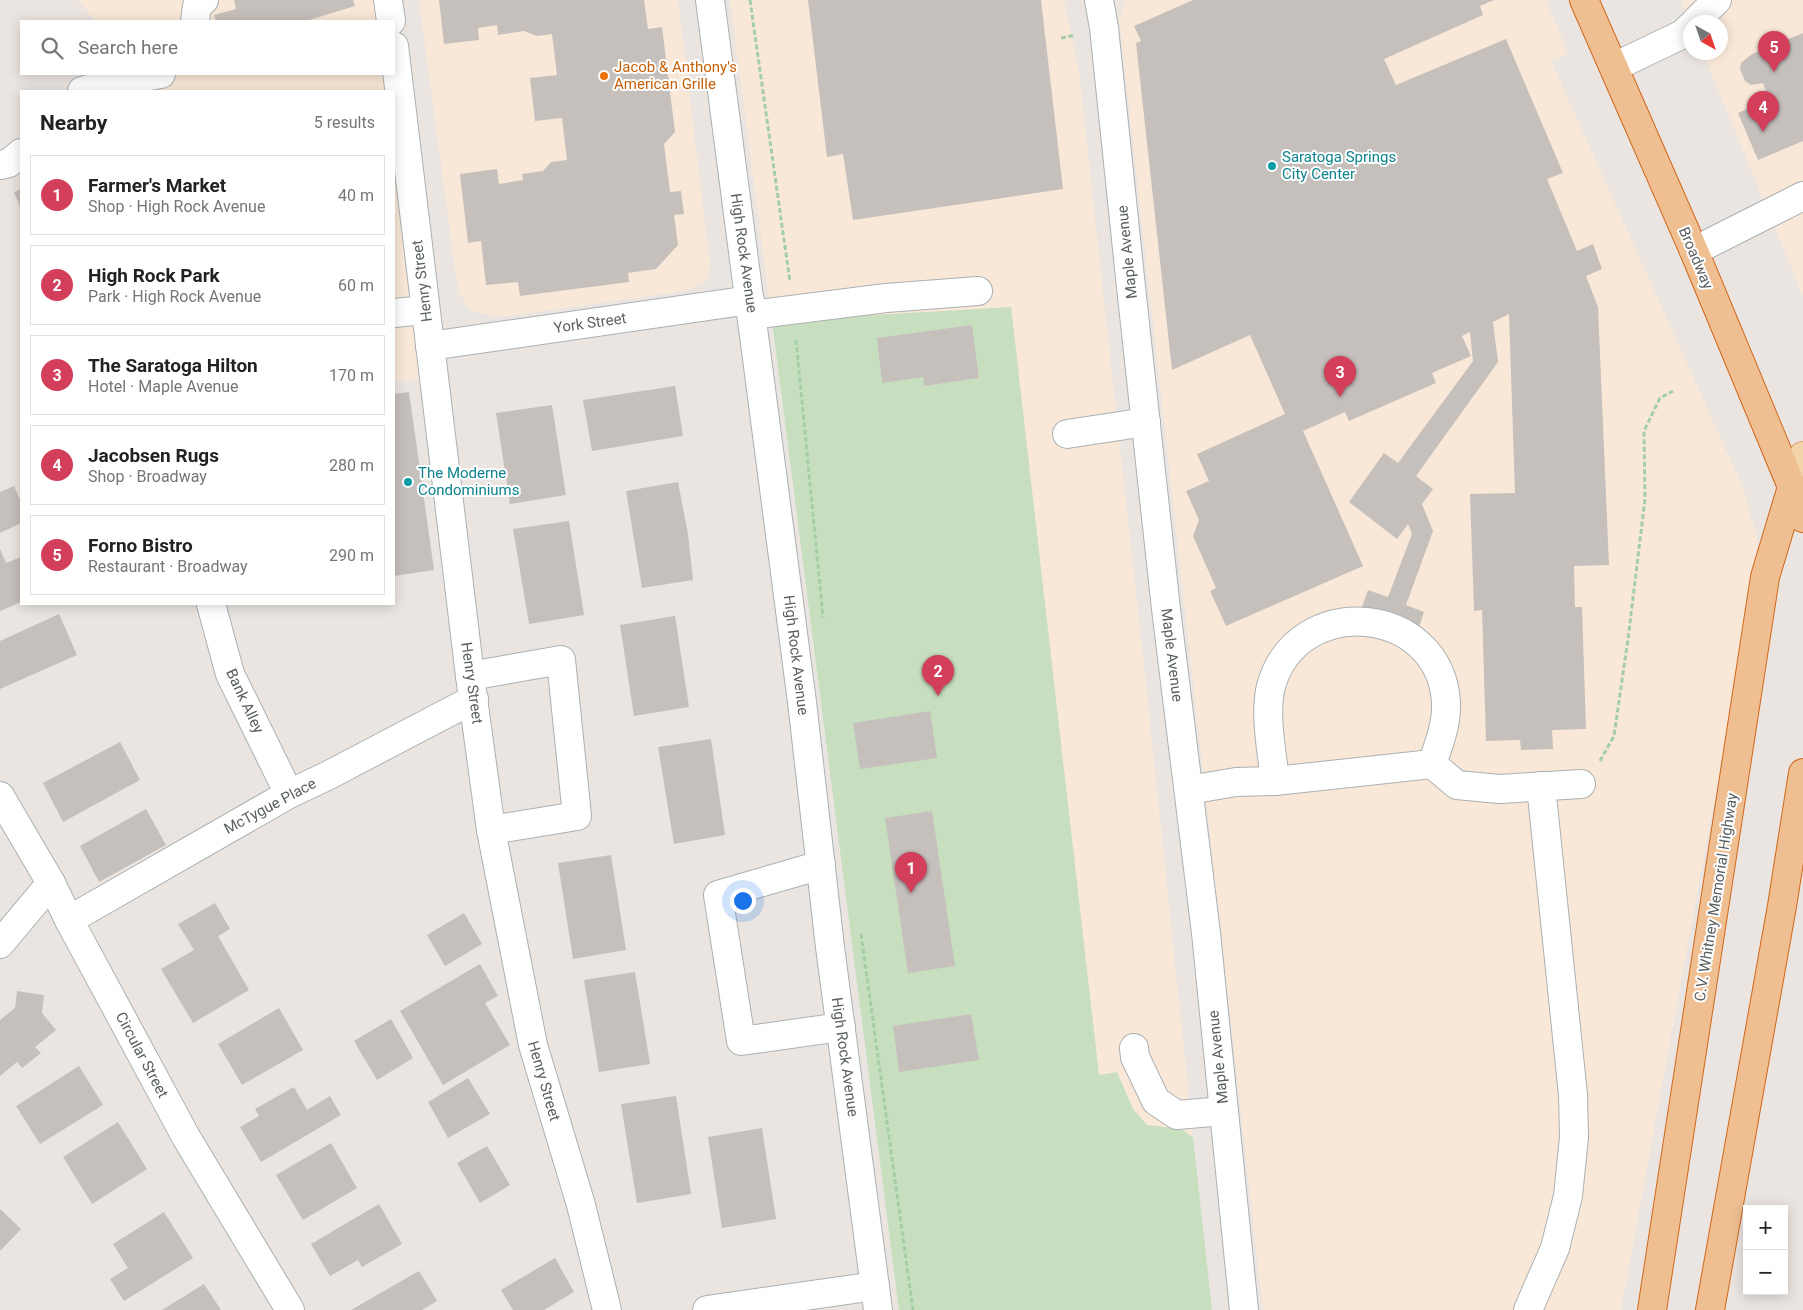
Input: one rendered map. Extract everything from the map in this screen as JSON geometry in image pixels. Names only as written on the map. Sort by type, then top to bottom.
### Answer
[{"type":"highway","name":"Broadway","points":[[1584,0],[1694,251],[1792,487],[1803,518]]},
{"type":"highway","name":"C.V. Whitney Memorial Highway","points":[[1652,1310],[1765,577],[1792,487]]},
{"type":"highway","points":[[1710,1310],[1782,906],[1803,774]]},
{"type":"main road","points":[[1792,487],[1803,456]]},
{"type":"street","points":[[195,20],[197,6],[204,0]]},
{"type":"street","points":[[388,0],[391,20]]},
{"type":"street","name":"High Rock Avenue","points":[[710,0],[802,702],[841,1026],[877,1298]]},
{"type":"street","name":"Maple Avenue","points":[[1099,0],[1104,28],[1146,422],[1206,933],[1244,1310]]},
{"type":"street","points":[[1702,15],[1717,0]]},
{"type":"street","points":[[1614,67],[1683,34]]},
{"type":"street","name":"Henry Street","points":[[395,63],[399,130],[430,346],[491,830],[533,1046],[581,1205],[607,1310]]},
{"type":"street","points":[[85,90],[104,84],[131,86],[158,75]]},
{"type":"street","points":[[0,165],[9,163],[20,154]]},
{"type":"street","points":[[1694,251],[1803,196]]},
{"type":"street","name":"York Street","points":[[430,346],[751,307],[794,310],[886,298],[978,291]]},
{"type":"street","points":[[395,313],[425,310]]},
{"type":"street","points":[[1067,434],[1146,422]]},
{"type":"street","name":"Bank Alley","points":[[211,605],[230,674],[289,794]]},
{"type":"street","points":[[1275,780],[1268,706],[1271,686],[1278,668],[1289,652],[1303,638],[1320,628],[1338,622],[1358,620],[1377,622],[1394,628],[1424,650],[1434,665],[1444,691],[1446,718],[1432,764]]},
{"type":"street","name":"McTygue Place","points":[[69,920],[289,794],[327,776],[472,687],[561,660],[577,816],[491,830]]},
{"type":"street","points":[[1189,790],[1236,782],[1275,780],[1432,764],[1457,785],[1499,788],[1581,784]]},
{"type":"street","points":[[1528,1310],[1555,1248],[1568,1196],[1574,1137],[1573,1095],[1541,786]]},
{"type":"street","name":"Circular Street","points":[[0,796],[51,883],[186,1137],[290,1310]]},
{"type":"street","points":[[821,865],[718,895],[741,1041],[841,1026]]},
{"type":"street","points":[[0,944],[51,883]]},
{"type":"street","points":[[1134,1048],[1135,1058],[1156,1101],[1177,1115],[1224,1112]]},
{"type":"street","points":[[707,1310],[877,1298]]},
{"type":"path","points":[[750,0],[794,310],[824,621]]},
{"type":"path","points":[[1581,784],[1602,759],[1614,736],[1645,499],[1644,431],[1660,398],[1673,392]]},
{"type":"path","points":[[860,926],[913,1310]]},
{"type":"shaded area","points":[[77,0],[374,0],[377,20],[95,20]]},
{"type":"shaded area","points":[[419,0],[678,0],[710,264],[706,281],[686,291],[500,317],[471,311],[458,291]]},
{"type":"shaded area","points":[[730,0],[1064,0],[1079,72],[1193,1137],[1181,1129],[1147,1125],[1133,1109],[1117,1072],[1099,1076],[1011,307],[772,321]]},
{"type":"shaded area","points":[[1126,0],[1546,0],[1568,53],[1551,61],[1744,490],[1757,539],[1755,577],[1621,1310],[1263,1310],[1119,18]]},
{"type":"shaded area","points":[[1681,0],[1803,0],[1803,296],[1706,60],[1728,60],[1728,15],[1687,15]]},
{"type":"shaded area","points":[[141,75],[383,75],[385,90],[146,90],[145,79]]},
{"type":"shaded area","points":[[395,166],[423,378],[395,382]]},
{"type":"green space","points":[[1011,307],[1099,1075],[1117,1072],[1133,1109],[1147,1125],[1181,1129],[1193,1137],[1212,1310],[899,1310],[772,321]]},
{"type":"building","points":[[234,0],[353,0],[355,6],[309,20],[216,20],[214,15],[236,9]]},
{"type":"building","points":[[439,0],[644,0],[648,29],[662,27],[675,132],[664,144],[670,192],[681,191],[684,214],[674,215],[678,245],[656,269],[628,273],[629,282],[520,296],[518,282],[486,285],[481,241],[468,243],[460,174],[497,169],[499,184],[523,180],[522,174],[543,171],[551,162],[567,160],[562,118],[535,121],[530,78],[557,75],[552,34],[537,36],[524,31],[498,35],[497,25],[478,28],[479,40],[444,44]]},
{"type":"building","points":[[808,0],[1041,0],[1063,189],[853,220],[843,154],[827,157]]},
{"type":"building","points":[[1193,0],[1494,0],[1480,6],[1483,15],[1384,59],[1396,85],[1506,39],[1563,173],[1547,179],[1577,251],[1593,244],[1602,269],[1586,276],[1598,307],[1609,565],[1574,566],[1575,607],[1582,607],[1586,729],[1552,730],[1553,749],[1521,750],[1520,740],[1486,741],[1482,610],[1474,611],[1470,494],[1515,493],[1509,314],[1493,322],[1498,362],[1416,476],[1433,489],[1422,504],[1433,531],[1406,605],[1424,612],[1413,645],[1356,624],[1368,590],[1388,597],[1412,534],[1408,524],[1397,539],[1349,502],[1384,453],[1398,463],[1473,361],[1470,332],[1462,336],[1471,356],[1432,373],[1436,383],[1349,421],[1345,412],[1303,431],[1363,566],[1226,626],[1210,591],[1216,588],[1193,536],[1199,520],[1186,491],[1209,481],[1197,454],[1285,414],[1250,335],[1172,370],[1136,43],[1141,41],[1134,26]]},
{"type":"building","points":[[1803,33],[1803,141],[1758,160],[1738,113],[1769,99],[1763,83],[1751,85],[1745,81],[1740,69],[1741,63],[1752,54]]},
{"type":"building","points":[[20,189],[20,207],[14,192]]},
{"type":"building","points":[[972,325],[979,378],[924,386],[923,377],[882,383],[877,338]]},
{"type":"building","points":[[675,386],[683,436],[592,451],[583,400]]},
{"type":"building","name":"The Moderne Condominiums","points":[[409,392],[434,570],[395,576],[395,394]]},
{"type":"building","points":[[552,405],[566,495],[510,504],[496,413]]},
{"type":"building","points":[[678,482],[688,534],[693,580],[642,588],[626,491]]},
{"type":"building","points":[[14,486],[20,500],[20,523],[0,533],[0,492]]},
{"type":"building","points":[[569,521],[584,615],[529,624],[513,529]]},
{"type":"building","points":[[0,549],[6,563],[20,557],[20,602],[0,611]]},
{"type":"building","points":[[59,614],[77,655],[0,689],[0,641]]},
{"type":"building","points":[[675,616],[689,707],[634,716],[620,625]]},
{"type":"building","points":[[930,711],[937,758],[860,769],[853,723]]},
{"type":"building","points":[[711,739],[725,835],[674,844],[658,747]]},
{"type":"building","points":[[120,742],[140,780],[63,822],[43,783]]},
{"type":"building","points":[[146,809],[166,845],[99,882],[80,846]]},
{"type":"building","points":[[932,811],[955,966],[908,973],[885,818]]},
{"type":"building","points":[[611,855],[626,950],[573,959],[558,863]]},
{"type":"building","points":[[215,903],[230,929],[218,936],[249,990],[193,1023],[161,969],[194,950],[178,924]]},
{"type":"building","points":[[464,913],[482,944],[445,966],[427,935]]},
{"type":"building","points":[[480,964],[498,996],[485,1003],[510,1045],[443,1085],[400,1011]]},
{"type":"building","points":[[635,972],[650,1064],[599,1072],[584,980]]},
{"type":"building","points":[[17,991],[44,995],[42,1013],[56,1030],[35,1047],[41,1053],[22,1068],[17,1062],[0,1076],[0,1020],[15,1008]]},
{"type":"building","points":[[279,1008],[303,1050],[242,1085],[218,1044]]},
{"type":"building","points":[[971,1014],[979,1060],[899,1072],[893,1026]]},
{"type":"building","points":[[391,1019],[413,1058],[377,1080],[354,1041]]},
{"type":"building","points":[[79,1066],[103,1105],[40,1144],[16,1106]]},
{"type":"building","points":[[468,1078],[490,1114],[448,1138],[428,1102]]},
{"type":"building","points":[[294,1087],[307,1110],[330,1096],[341,1115],[261,1162],[240,1127],[259,1116],[255,1109]]},
{"type":"building","points":[[676,1096],[691,1194],[637,1203],[621,1104]]},
{"type":"building","points":[[118,1122],[147,1169],[92,1204],[63,1157]]},
{"type":"building","points":[[762,1128],[776,1219],[722,1228],[708,1137]]},
{"type":"building","points":[[331,1143],[357,1188],[303,1220],[276,1175]]},
{"type":"building","points":[[487,1146],[510,1185],[480,1203],[457,1163]]},
{"type":"building","points":[[379,1204],[402,1244],[362,1267],[358,1260],[330,1276],[311,1244]]},
{"type":"building","points":[[0,1209],[21,1229],[0,1251]]},
{"type":"building","points":[[164,1212],[193,1258],[124,1301],[110,1279],[128,1268],[113,1244]]},
{"type":"building","points":[[555,1258],[574,1292],[544,1310],[513,1310],[501,1290]]},
{"type":"building","points":[[419,1271],[437,1301],[422,1310],[351,1310]]},
{"type":"building","points":[[204,1284],[221,1310],[162,1310]]},
{"type":"place","name":"Forno Bistro","points":[[1774,72]]},
{"type":"place","name":"Jacob & Anthony's American Grille","points":[[604,76]]},
{"type":"place","name":"Jacobsen Rugs","points":[[1763,132]]},
{"type":"place","name":"Saratoga Springs City Center","points":[[1272,166]]},
{"type":"place","name":"The Saratoga Hilton","points":[[1340,397]]},
{"type":"place","name":"The Moderne Condominiums","points":[[408,482]]},
{"type":"place","name":"High Rock Park","points":[[938,696]]},
{"type":"place","name":"Farmer's Market","points":[[911,893]]}]
